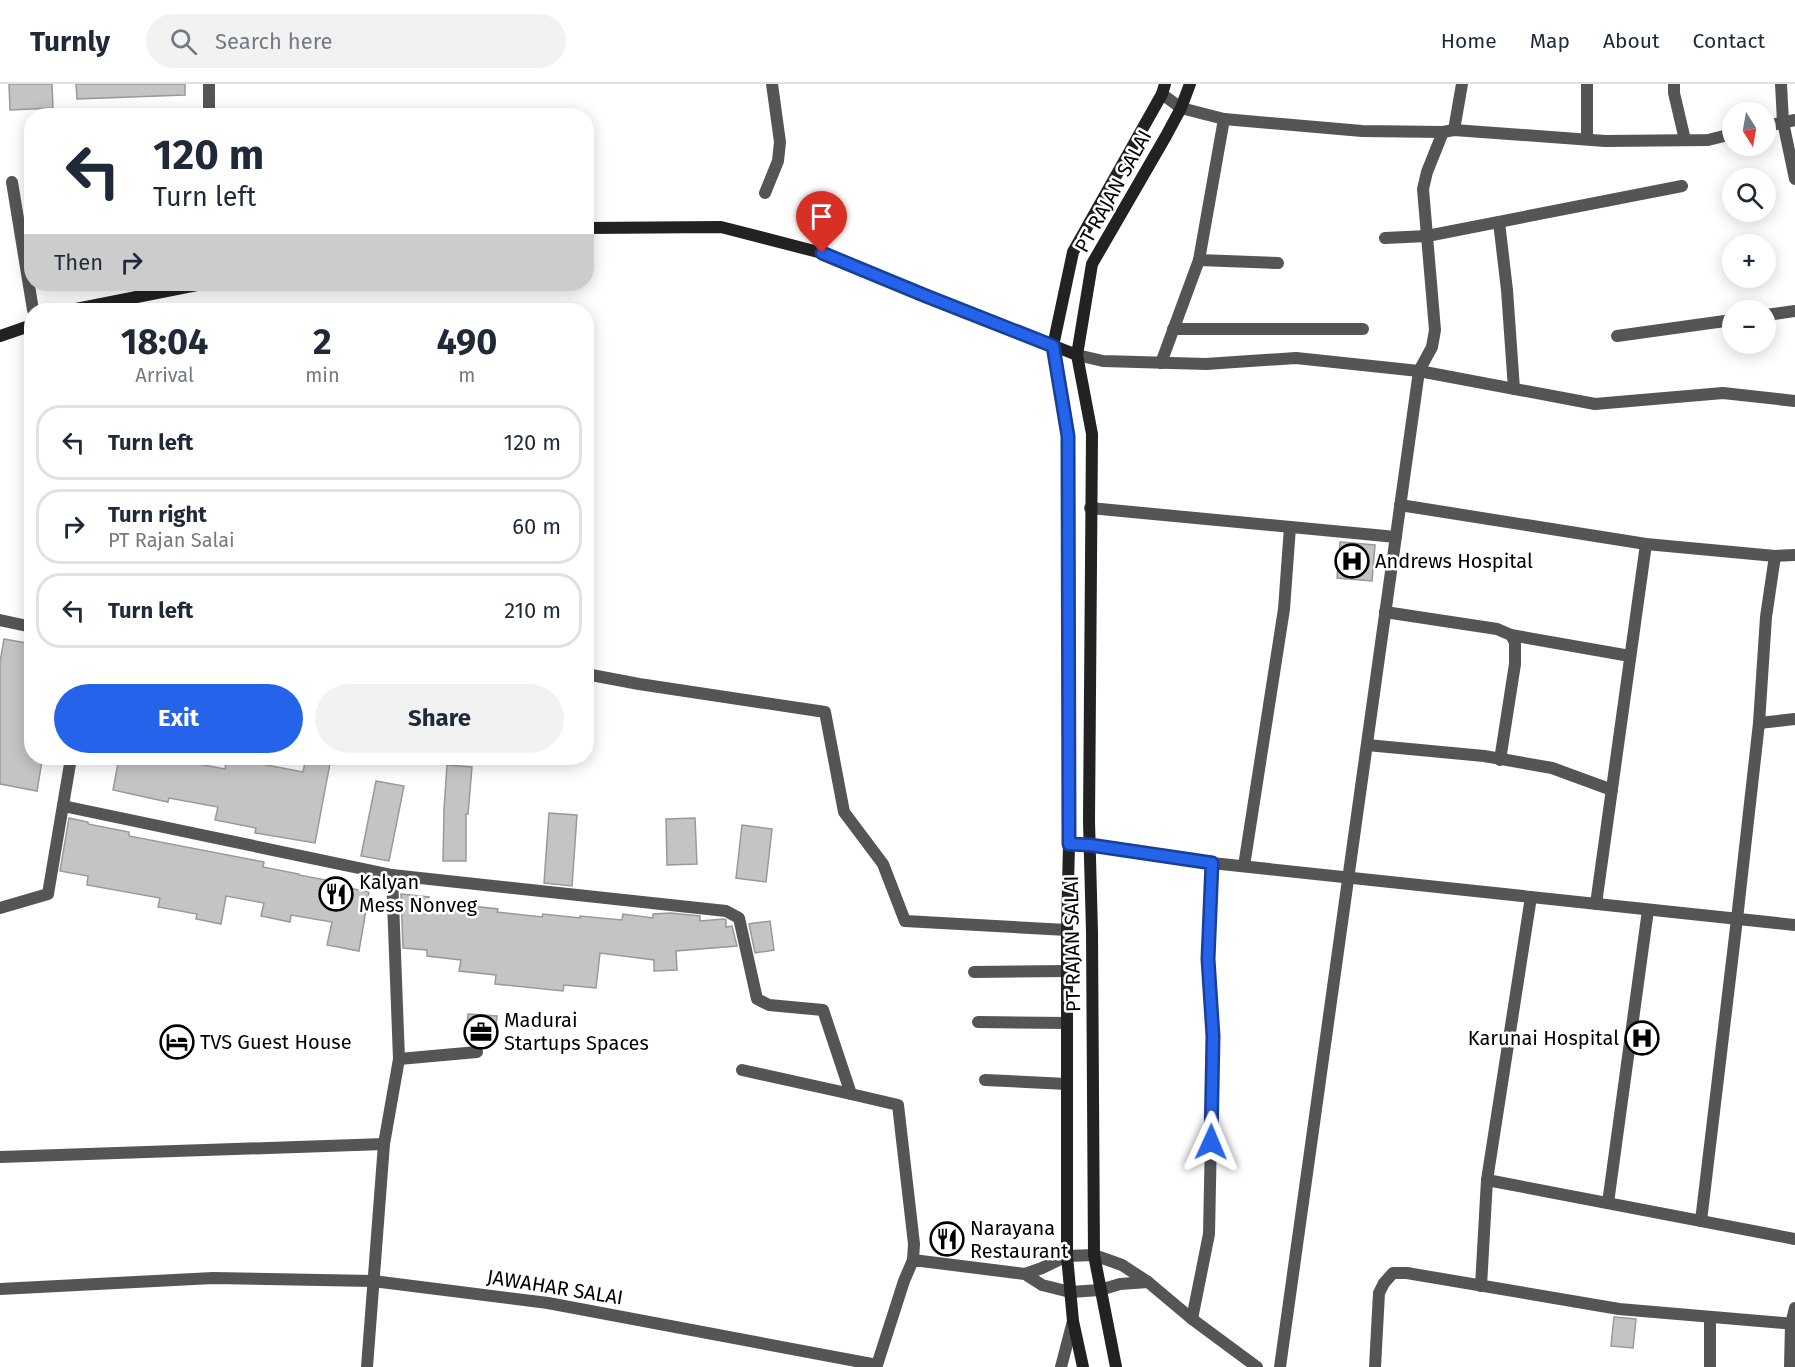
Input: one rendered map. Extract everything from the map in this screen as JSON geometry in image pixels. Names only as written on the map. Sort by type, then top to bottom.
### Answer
[{"type":"main road","name":"PT RAJAN SALAI","points":[[1116,1367],[1094,1255],[1090,845],[1092,434],[1077,355],[1092,264],[1181,108],[1190,84]]},
{"type":"main road","name":"PT RAJAN SALAI","points":[[1083,1367],[1073,1321],[1067,1256],[1068,436],[1053,346],[1073,252],[1164,89]]},
{"type":"main road","points":[[594,228],[721,227],[822,253],[1077,355]]},
{"type":"main road","points":[[106,303],[167,291]]},
{"type":"main road","points":[[0,336],[24,328]]},
{"type":"main road","points":[[1069,630],[1090,634]]},
{"type":"street","points":[[209,84],[209,108]]},
{"type":"street","points":[[765,193],[778,161],[780,142],[772,84]]},
{"type":"street","points":[[1280,1367],[1419,371],[1432,347],[1435,330],[1423,189],[1427,172],[1448,131],[1462,84]]},
{"type":"street","points":[[1587,84],[1587,139]]},
{"type":"street","points":[[1674,84],[1685,140]]},
{"type":"street","points":[[1780,84],[1789,121],[1795,179]]},
{"type":"street","points":[[1164,89],[1181,108],[1224,119],[1362,131],[1448,131],[1605,141],[1708,140],[1722,136]]},
{"type":"street","points":[[1161,363],[1199,260],[1224,119]]},
{"type":"street","points":[[12,182],[24,255]]},
{"type":"street","points":[[1385,238],[1427,236],[1682,186]]},
{"type":"street","points":[[1498,222],[1507,290],[1514,389]]},
{"type":"street","points":[[1199,260],[1278,263]]},
{"type":"street","points":[[1776,314],[1795,311]]},
{"type":"street","points":[[1617,336],[1722,321]]},
{"type":"street","points":[[1173,329],[1363,328]]},
{"type":"street","points":[[1077,355],[1103,361],[1206,364],[1296,358],[1419,371],[1595,404],[1723,393],[1795,401]]},
{"type":"street","points":[[1400,505],[1646,544],[1775,556],[1795,555]]},
{"type":"street","points":[[1090,508],[1396,537]]},
{"type":"street","points":[[1244,866],[1284,609],[1290,527]]},
{"type":"street","points":[[1596,904],[1646,544]]},
{"type":"street","points":[[1701,1221],[1759,723],[1766,616],[1775,556]]},
{"type":"street","points":[[1385,612],[1497,629],[1511,635],[1630,656]]},
{"type":"street","points":[[0,620],[24,625]]},
{"type":"street","points":[[1500,760],[1515,664],[1515,642],[1511,635]]},
{"type":"street","points":[[594,676],[825,712],[844,812],[883,864],[905,921],[1067,930]]},
{"type":"street","points":[[1759,723],[1795,719]]},
{"type":"street","points":[[1367,745],[1484,756],[1552,768],[1612,790]]},
{"type":"street","points":[[0,908],[48,894],[70,765]]},
{"type":"street","points":[[63,807],[392,875],[726,911],[739,918],[757,999],[769,1005],[823,1010],[851,1094]]},
{"type":"street","points":[[1069,844],[1212,863],[1795,925]]},
{"type":"street","points":[[1192,1319],[1209,1234],[1213,1036],[1208,959],[1212,863]]},
{"type":"street","points":[[368,1367],[384,1144],[399,1059],[392,875]]},
{"type":"street","points":[[1481,1286],[1487,1180],[1531,897]]},
{"type":"street","points":[[1608,1203],[1648,910]]},
{"type":"street","points":[[974,972],[1067,971]]},
{"type":"street","points":[[978,1022],[1067,1023]]},
{"type":"street","points":[[399,1059],[477,1052]]},
{"type":"street","points":[[742,1071],[898,1105],[914,1244],[913,1260],[1025,1274],[1042,1285],[1070,1292],[1100,1290],[1120,1284],[1148,1282]]},
{"type":"street","points":[[986,1080],[1067,1084]]},
{"type":"street","points":[[0,1157],[384,1144]]},
{"type":"street","points":[[1487,1180],[1795,1239]]},
{"type":"street","points":[[1025,1274],[1067,1256],[1094,1255],[1122,1265],[1148,1282],[1192,1319],[1257,1367]]},
{"type":"street","name":"JAWAHAR SALAI","points":[[0,1289],[213,1278],[373,1281],[548,1304],[877,1366],[913,1260]]},
{"type":"street","points":[[1375,1367],[1379,1293],[1384,1283],[1393,1274],[1407,1273],[1619,1309],[1793,1324]]},
{"type":"street","points":[[1790,1367],[1795,1308]]},
{"type":"street","points":[[1710,1317],[1710,1367]]},
{"type":"street","points":[[1061,1367],[1073,1321]]},
{"type":"building","points":[[9,84],[52,84],[53,108],[10,110]]},
{"type":"building","points":[[76,84],[185,84],[185,95],[77,99]]},
{"type":"building","points":[[1340,542],[1375,545],[1372,581],[1337,578]]},
{"type":"building","points":[[4,639],[24,643],[24,765],[41,765],[37,791],[0,784],[0,662]]},
{"type":"building","points":[[118,765],[203,765],[225,769],[226,765],[266,765],[303,772],[304,765],[330,765],[315,843],[255,833],[256,828],[215,820],[218,807],[169,798],[168,802],[113,790]]},
{"type":"building","points":[[447,765],[472,767],[468,814],[466,814],[466,861],[443,861]]},
{"type":"building","points":[[376,781],[404,786],[389,861],[361,856]]},
{"type":"building","points":[[549,813],[577,815],[572,886],[544,883]]},
{"type":"building","points":[[69,818],[129,832],[129,836],[264,862],[263,867],[331,881],[330,884],[369,892],[359,951],[327,945],[332,922],[291,915],[290,922],[261,916],[264,903],[226,896],[221,924],[196,919],[197,914],[158,907],[160,898],[87,885],[88,876],[60,871]]},
{"type":"building","points":[[695,818],[697,864],[667,865],[666,819]]},
{"type":"building","points":[[742,825],[772,829],[766,882],[736,878]]},
{"type":"building","points":[[401,894],[429,897],[428,901],[498,909],[497,912],[542,917],[543,914],[622,920],[623,914],[653,918],[653,914],[671,913],[700,916],[700,921],[724,919],[726,927],[732,926],[737,946],[676,951],[677,970],[654,971],[654,960],[600,953],[596,988],[564,985],[563,991],[495,984],[496,975],[459,971],[461,960],[427,956],[427,950],[403,948]]},
{"type":"building","points":[[770,921],[774,950],[755,953],[749,924]]},
{"type":"building","name":"Madurai Startups Spaces","points":[[468,1014],[497,1016],[495,1041],[466,1041]]},
{"type":"building","points":[[1641,1022],[1652,1024],[1648,1048],[1638,1046]]},
{"type":"building","points":[[1614,1317],[1636,1319],[1633,1348],[1611,1346]]},
{"type":"place","name":"Andrews Hospital","points":[[1352,561]]},
{"type":"place","name":"Kalyan Mess Nonveg","points":[[336,894]]},
{"type":"place","name":"Madurai Startups Spaces","points":[[481,1032]]},
{"type":"place","name":"Karunai Hospital","points":[[1642,1038]]},
{"type":"place","name":"TVS Guest House","points":[[177,1042]]},
{"type":"place","name":"Narayana Restaurant","points":[[947,1239]]},
{"type":"route","points":[[822,253],[1053,346],[1068,436],[1069,844],[1212,863],[1208,959],[1213,1036],[1211,1142]]}]
